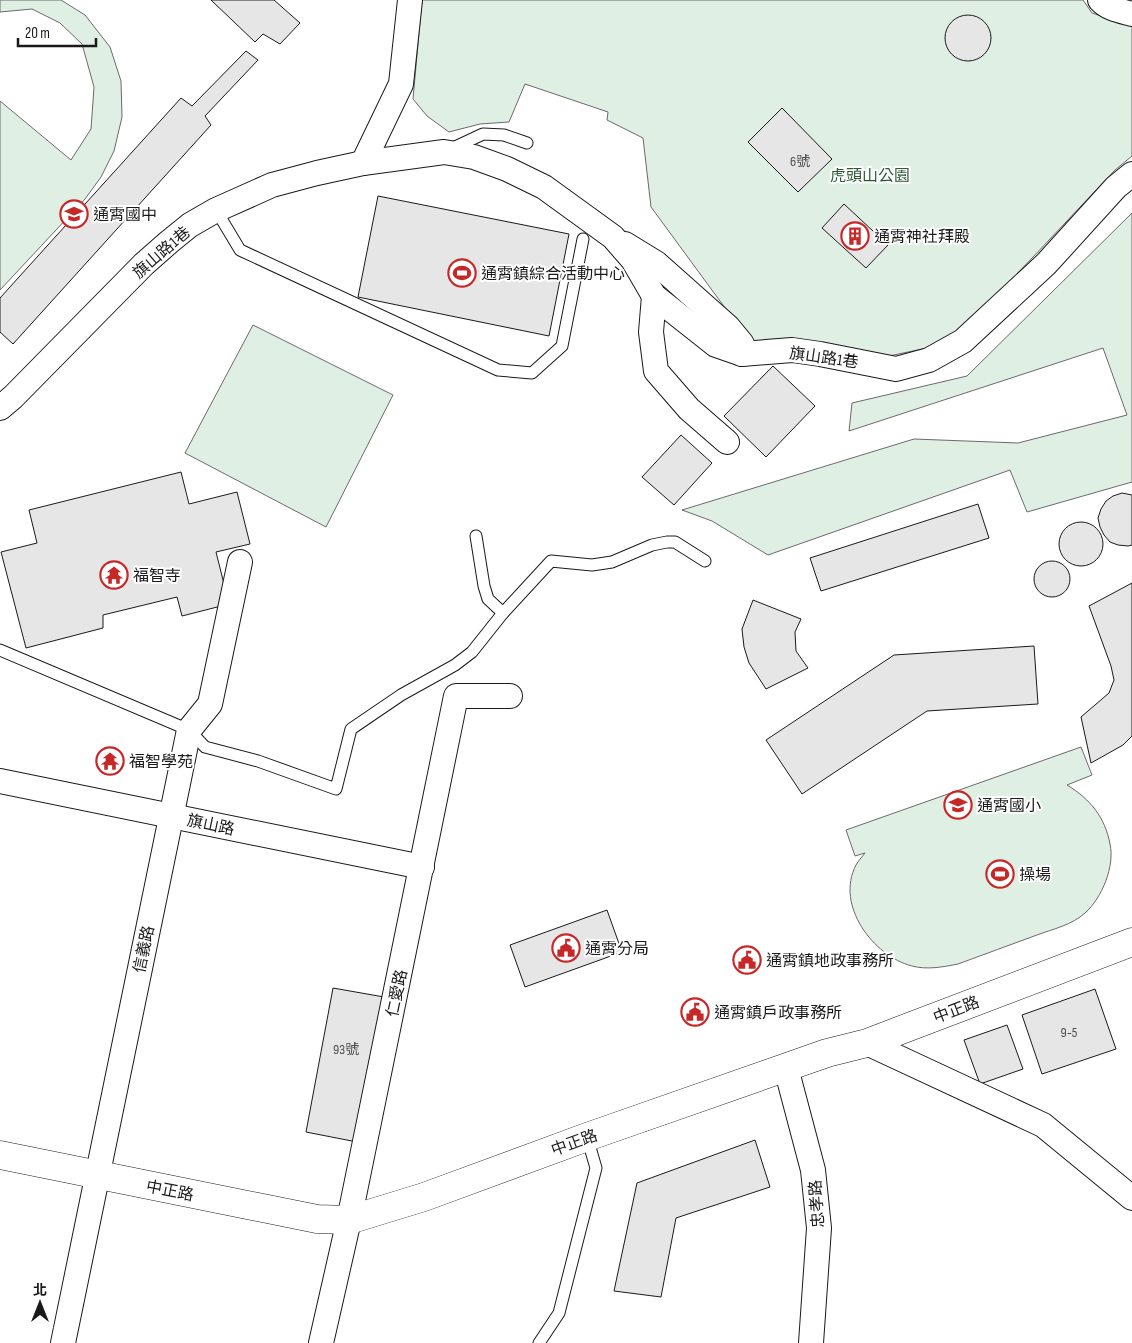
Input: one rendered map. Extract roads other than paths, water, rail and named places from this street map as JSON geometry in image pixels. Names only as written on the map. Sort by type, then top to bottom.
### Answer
[{"type":"main road","name":"中正路","points":[[0,1155],[317,1219],[350,1220],[424,1197],[587,1137],[827,1053],[867,1043],[1132,942]]},
{"type":"street","points":[[363,163],[401,84],[410,0]]},
{"type":"street","points":[[1100,0],[1102,3],[1117,10],[1132,14]]},
{"type":"street","name":"旗山路1巷","points":[[0,408],[14,397],[144,264],[190,225],[216,210],[272,185],[363,163],[444,152],[474,157],[507,169],[544,187],[613,236],[632,260],[654,296],[716,345],[742,354],[792,350],[896,369],[929,360],[963,341],[1046,264],[1116,187],[1132,174]]},
{"type":"street","points":[[613,236],[656,263],[728,328],[742,344],[742,354]]},
{"type":"street","points":[[654,296],[651,332],[656,371],[689,408],[727,442]]},
{"type":"street","name":"信義路","points":[[63,1343],[189,730],[210,704],[240,562]]},
{"type":"street","name":"仁愛路","points":[[321,1343],[350,1220],[456,696],[510,696]]},
{"type":"street","name":"旗山路","points":[[0,782],[422,867]]},
{"type":"street","points":[[867,1043],[1043,1125],[1132,1198]]},
{"type":"street","name":"忠孝路","points":[[786,1068],[814,1170],[819,1228],[811,1343]]},
{"type":"lane","points":[[444,152],[482,134],[504,135],[527,144]]},
{"type":"lane","points":[[216,210],[240,250],[498,370],[532,373],[562,346],[583,239]]},
{"type":"lane","points":[[476,536],[488,600],[503,613]]},
{"type":"lane","points":[[0,650],[189,730],[205,747],[258,761],[336,789],[351,729],[401,695],[455,665],[472,652],[503,613],[551,561],[592,565],[612,562],[652,545],[675,542],[705,561]]},
{"type":"lane","points":[[539,1343],[559,1313],[596,1168],[587,1137]]},
{"type":"place","name":"通霄國中","points":[[74,214]]},
{"type":"place","name":"通霄神社拜殿","points":[[855,236]]},
{"type":"place","name":"通霄鎮綜合活動中心","points":[[462,273]]},
{"type":"place","name":"福智寺","points":[[114,575]]},
{"type":"place","name":"福智學苑","points":[[110,761]]},
{"type":"place","name":"通霄國小","points":[[958,805]]},
{"type":"place","name":"操場","points":[[1000,874]]},
{"type":"place","name":"通霄分局","points":[[566,948]]},
{"type":"place","name":"通霄鎮地政事務所","points":[[747,960]]},
{"type":"place","name":"通霄鎮戶政事務所","points":[[695,1012]]},
{"type":"park label","name":"虎頭山公園","points":[[870,175]]}]
